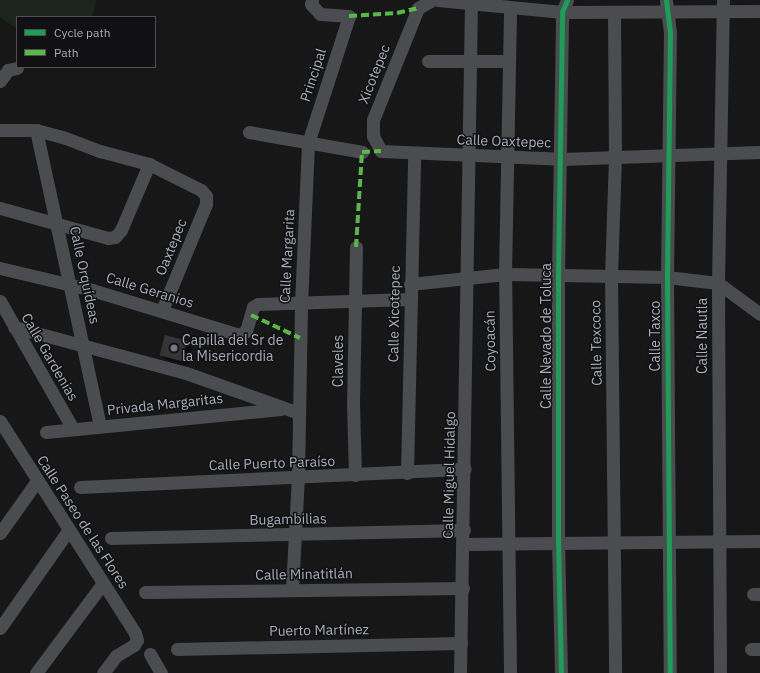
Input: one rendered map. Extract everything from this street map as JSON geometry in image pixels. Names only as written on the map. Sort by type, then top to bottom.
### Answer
[{"type":"street","name":"Principal","points":[[308,143],[349,16],[320,14],[311,4],[312,0]]},
{"type":"street","points":[[439,0],[471,5],[498,3],[510,8],[562,12],[614,13],[667,6],[723,5],[760,10]]},
{"type":"street","name":"Xicotepec","points":[[381,151],[373,136],[373,120],[418,8],[439,0]]},
{"type":"street","name":"Calle Nevado de Toluca","points":[[561,673],[558,543],[558,274],[561,159],[562,12],[567,0]]},
{"type":"street","points":[[468,156],[471,5]]},
{"type":"street","name":"Calle Nautla","points":[[720,673],[718,542],[718,283],[722,154],[723,5]]},
{"type":"street","name":"Calle Taxco","points":[[667,6],[670,32],[667,277],[670,673]]},
{"type":"street","name":"Coyoacán","points":[[510,8],[505,274],[510,673]]},
{"type":"street","name":"Calle Texcoco","points":[[614,13],[614,156],[611,276],[615,673]]},
{"type":"street","points":[[428,62],[509,61]]},
{"type":"street","points":[[0,81],[8,70],[17,68]]},
{"type":"street","points":[[0,130],[36,130],[149,164],[121,230],[115,237],[108,238],[0,208]]},
{"type":"street","name":"Calle Orquídeas","points":[[36,130],[58,224],[100,426]]},
{"type":"street","points":[[249,132],[362,152]]},
{"type":"street","name":"Calle Margarita","points":[[292,590],[298,477],[293,411],[300,371],[301,304],[308,143]]},
{"type":"street","name":"Calle Oaxtepec","points":[[381,151],[414,154],[561,159],[669,154],[760,152]]},
{"type":"street","name":"Calle Xicotepec","points":[[408,473],[410,284],[414,154]]},
{"type":"street","name":"Calle Miguel Hidalgo","points":[[460,673],[464,544],[468,156]]},
{"type":"street","name":"Oaxtepec","points":[[149,164],[202,190],[206,196],[206,204],[162,310]]},
{"type":"street","name":"Claveles","points":[[355,475],[354,301],[356,247]]},
{"type":"street","name":"Calle Geranios","points":[[0,268],[71,285],[243,334],[253,306],[258,304],[301,304]]},
{"type":"street","points":[[410,284],[467,276],[505,274],[667,277],[718,283],[760,314]]},
{"type":"street","points":[[301,304],[410,299]]},
{"type":"street","name":"Calle Gardenias","points":[[0,301],[73,429]]},
{"type":"street","points":[[14,327],[83,343],[186,373],[293,411]]},
{"type":"street","name":"Privada Margaritas","points":[[46,432],[100,426],[293,411]]},
{"type":"street","name":"Calle Paseo de las Flores","points":[[1,424],[68,531],[103,583],[137,640],[134,645],[112,660],[103,673]]},
{"type":"street","name":"Calle Puerto Paraíso","points":[[80,487],[408,473],[465,469]]},
{"type":"street","points":[[0,533],[37,480]]},
{"type":"street","name":"Bugambilias","points":[[111,538],[464,530]]},
{"type":"street","points":[[0,628],[68,531]]},
{"type":"street","points":[[464,544],[760,541]]},
{"type":"street","points":[[36,673],[103,583]]},
{"type":"street","name":"Calle Minatitlán","points":[[146,592],[463,588]]},
{"type":"street","name":"Puerto Martínez","points":[[177,649],[461,643]]},
{"type":"street","points":[[150,654],[161,673]]},
{"type":"shaded area","points":[[0,0],[96,0],[92,16],[16,16],[16,28],[0,17]]},
{"type":"building","name":"Capilla del Sr de la Misericordia","points":[[165,335],[187,341],[182,361],[160,355]]},
{"type":"marked path","points":[[349,16],[397,13],[418,8]]},
{"type":"marked path","points":[[356,247],[362,152],[381,151]]},
{"type":"marked path","points":[[251,315],[300,338]]},
{"type":"cycle path","points":[[561,673],[558,543],[558,274],[562,12],[567,0]]},
{"type":"cycle path","points":[[666,0],[670,32],[667,277],[670,673]]},
{"type":"place","name":"Capilla del Sr de la Misericordia","points":[[174,348]]}]
